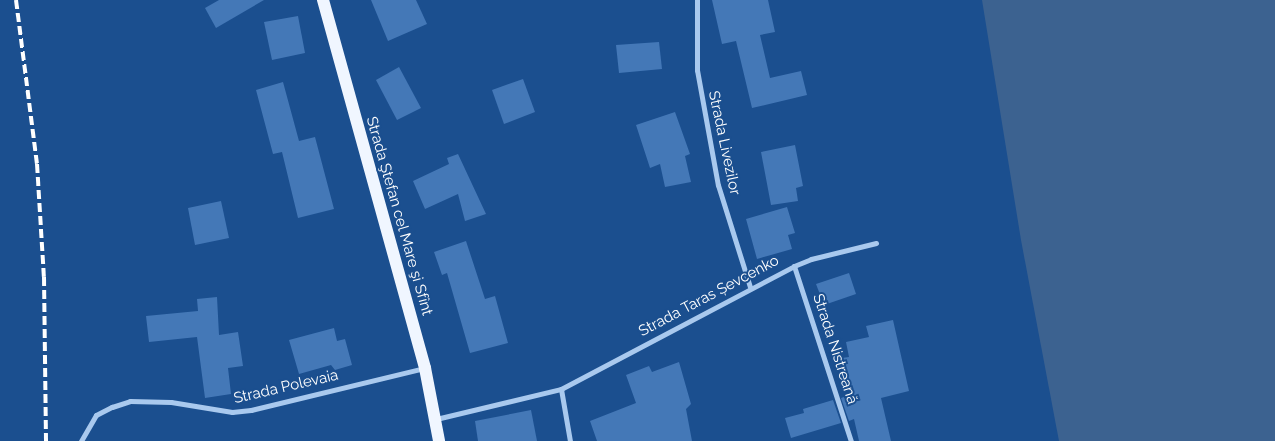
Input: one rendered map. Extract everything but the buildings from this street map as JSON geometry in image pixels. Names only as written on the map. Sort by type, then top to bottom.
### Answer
[{"type":"main road","name":"Strada Ştefan cel Mare şi Sfînt","points":[[323,0],[424,368],[439,441]]},
{"type":"street","name":"Strada Livezilor","points":[[697,0],[698,80],[718,185],[750,287]]},
{"type":"street","name":"Strada Taras Șevcenko","points":[[436,419],[561,389],[750,287],[794,266],[811,259],[876,243]]},
{"type":"street","name":"Strada Nistreană","points":[[794,266],[850,441]]},
{"type":"street","name":"Strada Polevaia","points":[[80,441],[96,415],[121,404],[150,401],[180,403],[232,412],[251,410],[424,368]]},
{"type":"street","points":[[561,389],[570,441]]},
{"type":"water","points":[[982,0],[1275,0],[1275,441],[1059,441],[1021,240]]},
{"type":"railway","points":[[16,0],[37,164],[44,277],[46,441]]}]
